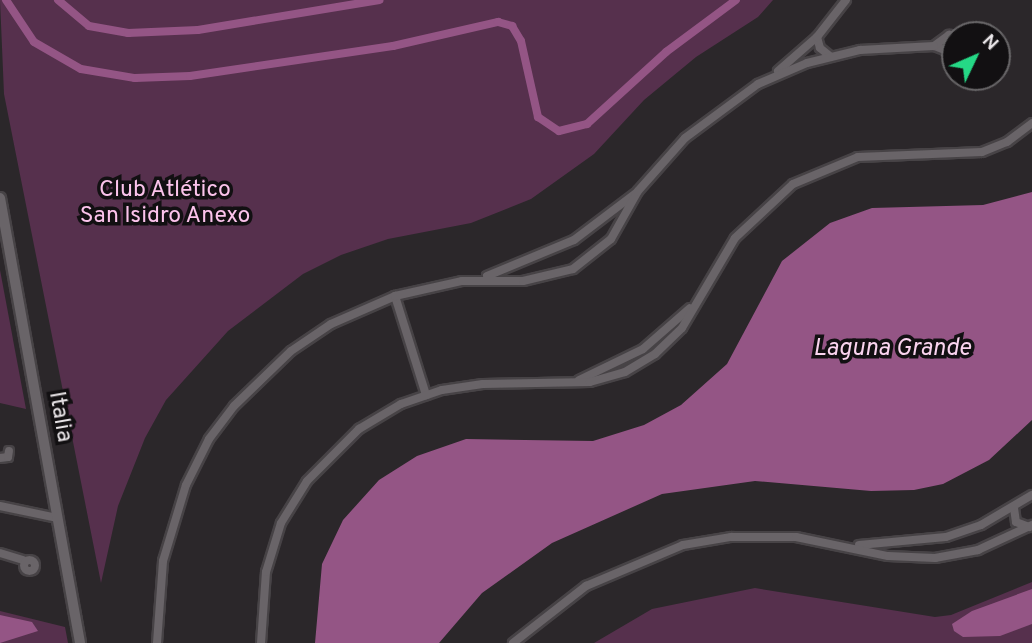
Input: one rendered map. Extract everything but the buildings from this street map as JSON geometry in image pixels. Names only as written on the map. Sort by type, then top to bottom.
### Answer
[{"type":"street","points":[[157,643],[161,571],[174,513],[217,428],[250,387],[291,351],[331,324],[395,296],[480,279],[519,265],[573,240],[638,191],[701,123],[773,75],[817,37],[846,0]]},
{"type":"street","points":[[817,37],[820,48],[831,57]]},
{"type":"street","points":[[934,46],[941,41]]},
{"type":"street","points":[[773,75],[831,57],[881,48],[934,46],[941,49]]},
{"type":"street","points":[[1021,134],[1032,123]]},
{"type":"street","points":[[261,643],[266,572],[282,523],[299,490],[359,429],[426,394],[483,384],[570,383],[643,349],[695,303],[744,226],[772,199],[813,173],[880,153],[973,155],[1032,131]]},
{"type":"street","points":[[480,279],[523,281],[573,269],[601,250],[620,226],[638,191]]},
{"type":"street","name":"Italia","points":[[0,198],[80,643]]},
{"type":"street","points":[[609,214],[618,217],[620,226]]},
{"type":"street","points":[[519,265],[517,273],[523,281]]},
{"type":"street","points":[[395,296],[426,394]]},
{"type":"street","points":[[513,643],[586,586],[664,550],[711,540],[763,536],[853,545],[921,542],[973,528],[1014,508],[1032,495]]},
{"type":"street","points":[[1022,502],[1032,505]]},
{"type":"street","points":[[0,506],[57,519]]},
{"type":"street","points":[[1014,508],[1016,522],[1030,526]]},
{"type":"street","points":[[853,545],[888,556],[923,558],[978,550],[1030,526]]},
{"type":"street","points":[[921,542],[918,552],[923,558]]},
{"type":"street","points":[[0,553],[23,560]]},
{"type":"green space","name":"Club Atlético San Isidro Anexo","points":[[0,0],[773,0],[758,17],[696,57],[644,100],[594,154],[531,199],[471,223],[388,239],[341,255],[303,274],[228,331],[166,400],[145,438],[118,506],[101,583],[4,94]]},
{"type":"green space","points":[[0,270],[26,409],[0,403]]},
{"type":"green space","points":[[1032,582],[1032,643],[594,643],[652,609],[755,588],[935,617],[951,615]]},
{"type":"green space","points":[[0,611],[65,627],[68,643],[0,643]]},
{"type":"water","name":"Laguna Grande","points":[[1032,192],[1032,420],[989,460],[943,484],[914,490],[871,491],[755,481],[662,494],[552,543],[482,593],[439,643],[315,643],[322,564],[343,520],[379,480],[417,456],[466,439],[593,441],[644,425],[681,405],[727,364],[782,261],[830,223],[872,208],[983,205]]},
{"type":"water","points":[[1032,589],[1032,624],[1000,636],[963,637],[954,631],[952,624],[972,611]]},
{"type":"water","points":[[0,615],[32,622],[38,631],[0,643]]},
{"type":"waterway","points":[[6,0],[34,42],[81,69],[135,78],[190,76],[393,46],[498,22],[512,26],[521,41],[538,117],[559,131],[587,124],[666,52],[736,0]]},
{"type":"waterway","points":[[58,0],[89,26],[128,33],[198,30],[380,0]]}]
